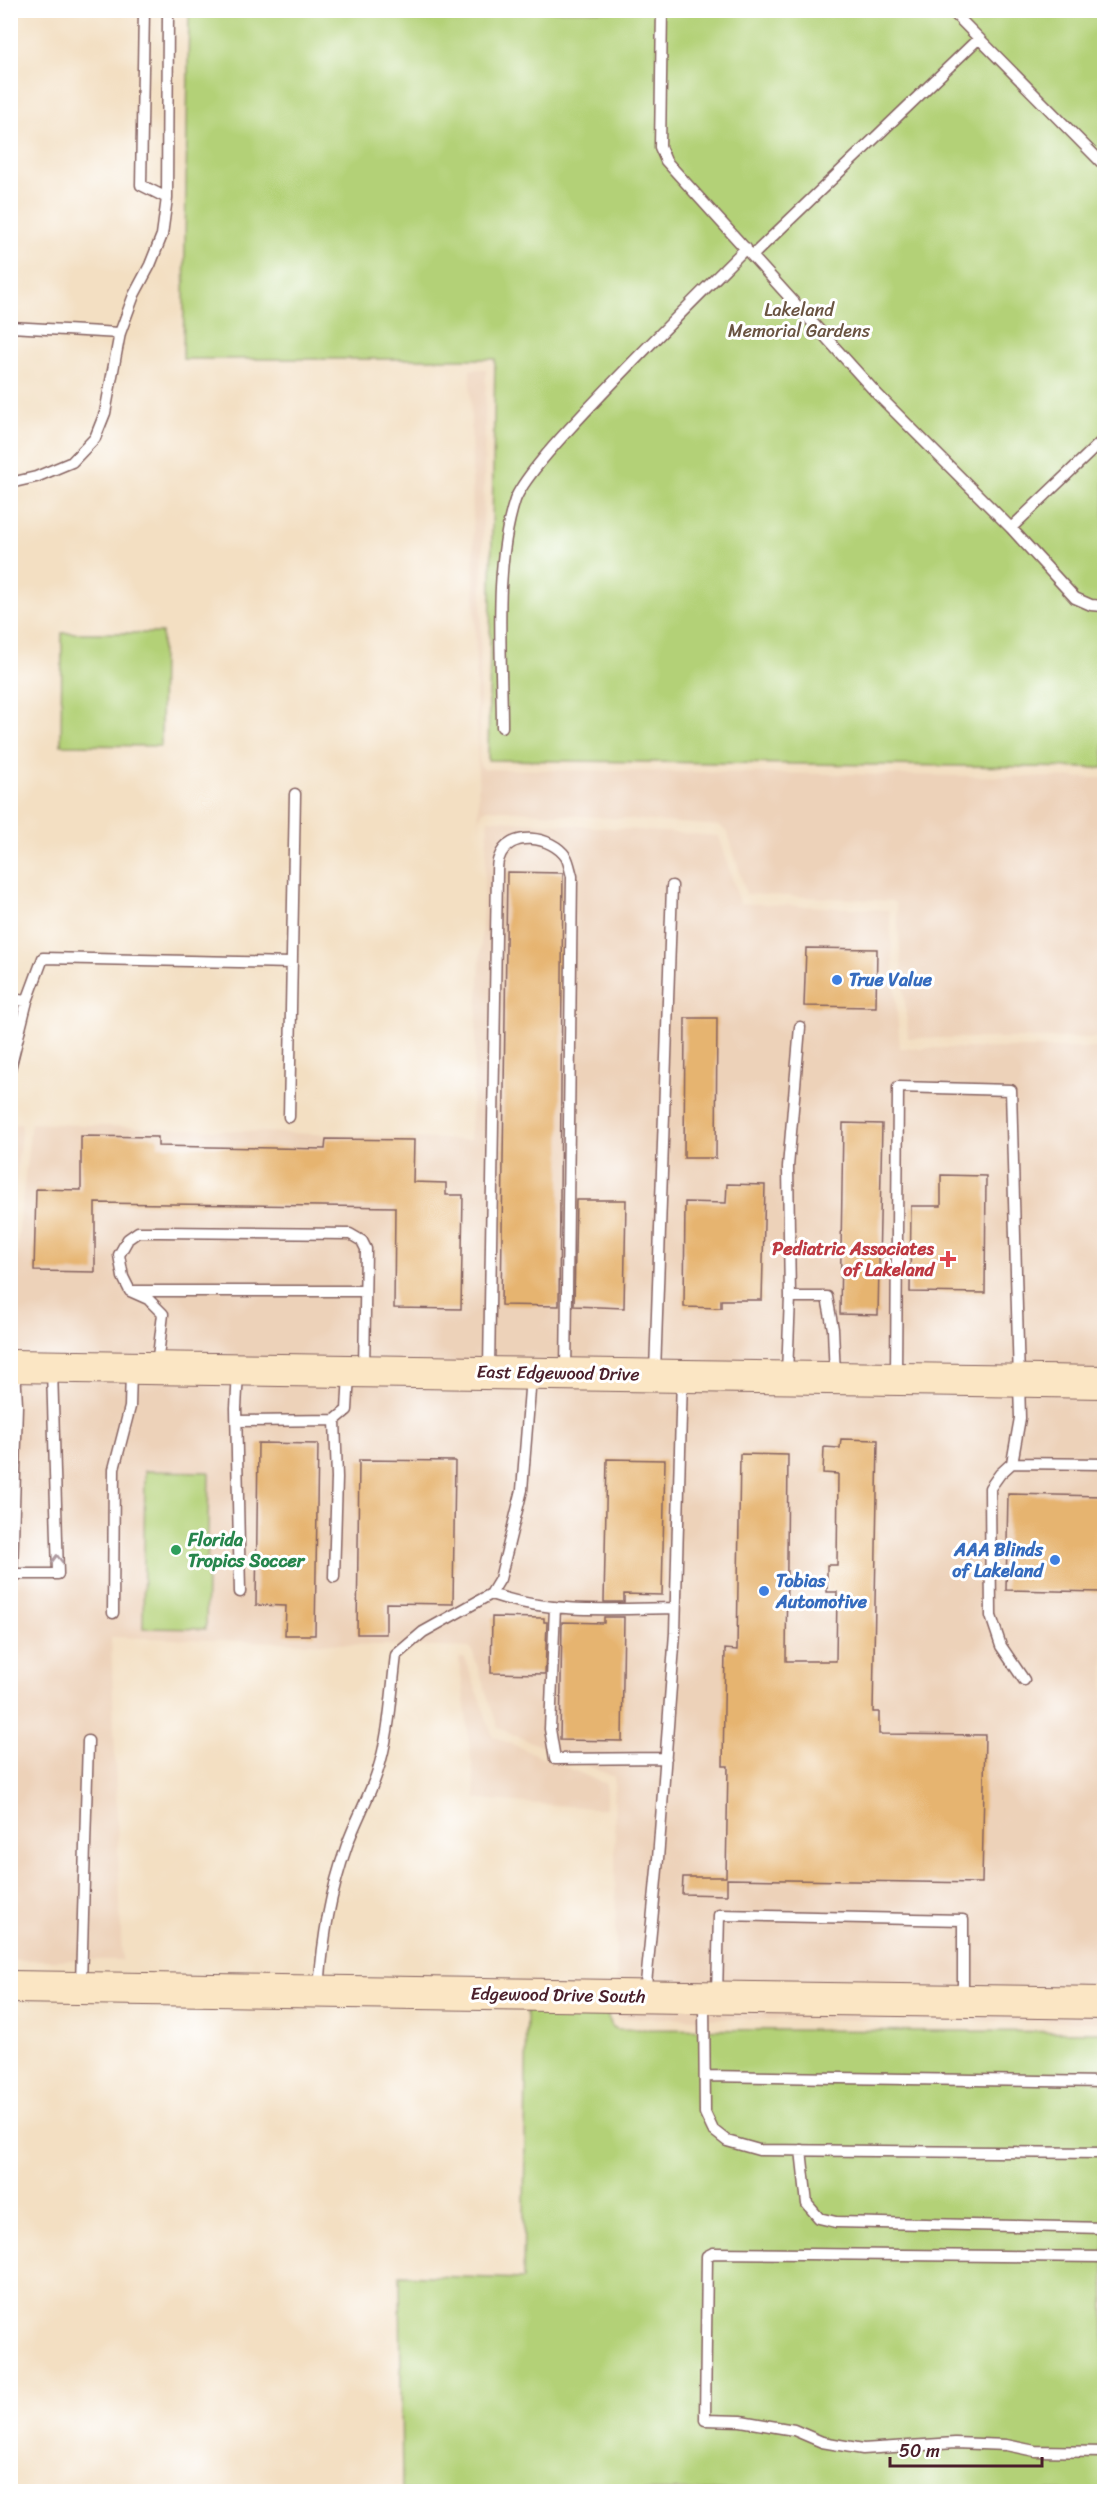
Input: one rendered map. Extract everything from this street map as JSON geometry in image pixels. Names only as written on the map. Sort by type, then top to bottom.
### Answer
[{"type":"street","name":"East Edgewood Drive","points":[[13,1366],[1104,1382]]},
{"type":"street","name":"Edgewood Drive South","points":[[10,1987],[1104,2003]]},
{"type":"lane","points":[[144,10],[141,186],[167,198]]},
{"type":"lane","points":[[10,483],[36,477],[72,462],[95,438],[105,413],[120,333],[134,295],[150,265],[162,235],[167,198],[168,10]]},
{"type":"lane","points":[[662,10],[660,147],[675,174],[749,251],[879,395],[1011,528],[1075,598],[1091,605],[1104,606]]},
{"type":"lane","points":[[951,10],[1104,162]]},
{"type":"lane","points":[[502,727],[502,572],[516,496],[549,451],[610,384],[749,251],[978,39]]},
{"type":"lane","points":[[10,327],[120,333]]},
{"type":"lane","points":[[1011,528],[1104,439]]},
{"type":"lane","points":[[289,1116],[295,794]]},
{"type":"lane","points":[[489,1372],[497,873],[499,858],[505,848],[515,841],[534,838],[554,845],[567,858],[572,876],[566,1374]]},
{"type":"lane","points":[[645,1996],[666,1758],[675,1608],[669,1375],[672,886]]},
{"type":"lane","points":[[10,1068],[27,1001],[43,958],[292,963]]},
{"type":"lane","points":[[10,999],[27,1001]]},
{"type":"lane","points":[[787,1377],[790,1297],[788,1167],[800,1027]]},
{"type":"lane","points":[[896,1379],[898,1087],[1011,1090],[1020,1418],[1012,1463],[990,1488],[990,1606],[1001,1646],[1024,1680]]},
{"type":"lane","points":[[113,1613],[114,1469],[130,1407],[163,1314],[148,1299],[130,1291],[123,1277],[119,1255],[128,1239],[138,1232],[160,1232],[350,1234],[362,1241],[366,1249],[357,1371],[347,1410],[336,1420],[237,1421]]},
{"type":"lane","points":[[130,1291],[364,1291]]},
{"type":"lane","points":[[790,1297],[827,1298],[833,1329],[835,1378]]},
{"type":"lane","points":[[13,1366],[17,1405],[12,1574],[58,1574],[52,1366]]},
{"type":"lane","points":[[238,1369],[240,1592]]},
{"type":"lane","points":[[318,1991],[324,1930],[336,1881],[347,1844],[378,1772],[391,1718],[391,1692],[396,1655],[423,1632],[491,1594],[500,1579],[522,1490],[531,1373]]},
{"type":"lane","points":[[334,1577],[336,1420]]},
{"type":"lane","points":[[1012,1463],[1104,1464]]},
{"type":"lane","points":[[491,1594],[519,1604],[555,1607],[675,1608]]},
{"type":"lane","points":[[555,1607],[550,1728],[555,1759],[666,1758]]},
{"type":"lane","points":[[81,1988],[88,1741]]},
{"type":"lane","points":[[963,2002],[963,1920],[719,1915],[710,1998],[705,2113],[713,2130],[727,2141],[759,2150],[1104,2153]]},
{"type":"lane","points":[[705,2076],[1104,2082]]},
{"type":"lane","points":[[801,2150],[807,2204],[819,2218],[836,2222],[1104,2228]]},
{"type":"lane","points":[[1104,2258],[713,2253],[707,2256],[705,2420],[741,2421],[794,2430],[822,2442],[862,2449],[966,2443],[1006,2445],[1035,2451],[1104,2452]]},
{"type":"shaded area","points":[[470,369],[486,369],[480,766],[485,769],[1104,778],[1104,1038],[908,1038],[896,904],[892,901],[746,894],[728,833],[720,826],[489,809],[483,811],[480,816],[479,832]]},
{"type":"shaded area","points":[[488,819],[719,836],[740,903],[889,910],[900,1048],[1104,1048],[1104,2022],[617,2018],[614,1777],[498,1728],[471,1648],[111,1637],[122,1960],[11,1960],[10,1306],[31,1123],[470,1140]]},
{"type":"shaded area","points":[[10,1124],[22,1124],[11,1224]]},
{"type":"shaded area","points":[[459,1658],[465,1658],[493,1736],[606,1784],[606,1809],[476,1799]]},
{"type":"green space","name":"Lakeland Memorial Gardens","points":[[189,11],[1104,11],[1104,768],[488,760],[495,359],[183,359]]},
{"type":"green space","points":[[62,633],[162,633],[161,746],[61,745]]},
{"type":"green space","name":"Florida Tropics Soccer","points":[[145,1471],[209,1472],[206,1629],[143,1628]]},
{"type":"green space","points":[[527,2007],[608,2008],[610,2023],[617,2029],[1104,2032],[1104,2491],[402,2491],[400,2275],[523,2279]]},
{"type":"building","points":[[507,872],[563,873],[559,1306],[501,1305]]},
{"type":"building","points":[[806,948],[877,949],[876,1007],[804,1006]]},
{"type":"building","points":[[685,1018],[717,1018],[716,1158],[684,1158]]},
{"type":"building","points":[[843,1123],[882,1124],[878,1315],[840,1314]]},
{"type":"building","points":[[81,1136],[158,1137],[158,1146],[325,1149],[326,1139],[414,1140],[413,1182],[446,1183],[446,1195],[463,1195],[461,1309],[394,1308],[395,1207],[95,1203],[95,1272],[34,1271],[36,1189],[81,1190]]},
{"type":"building","points":[[941,1175],[986,1176],[985,1293],[910,1292],[911,1206],[941,1206]]},
{"type":"building","points":[[727,1184],[765,1185],[762,1300],[721,1300],[721,1308],[684,1307],[685,1202],[726,1203]]},
{"type":"building","points":[[576,1200],[626,1200],[624,1308],[574,1306]]},
{"type":"building","points":[[841,1439],[878,1440],[873,1712],[879,1712],[879,1734],[985,1735],[982,1883],[727,1879],[727,1895],[682,1894],[683,1877],[726,1877],[728,1766],[723,1766],[725,1649],[737,1650],[740,1454],[788,1455],[786,1661],[836,1661],[837,1592],[827,1592],[827,1565],[837,1565],[838,1474],[823,1473],[824,1447],[840,1448]]},
{"type":"building","points":[[258,1443],[318,1444],[315,1635],[285,1635],[286,1606],[256,1605]]},
{"type":"building","points":[[607,1459],[665,1460],[662,1595],[624,1594],[624,1602],[604,1602]]},
{"type":"building","points":[[359,1460],[455,1461],[453,1604],[386,1603],[386,1634],[357,1634]]},
{"type":"building","points":[[1008,1494],[1103,1496],[1101,1592],[1006,1590]]},
{"type":"building","points":[[492,1617],[544,1618],[544,1622],[547,1622],[545,1674],[491,1673]]},
{"type":"building","points":[[604,1617],[624,1617],[622,1741],[560,1740],[562,1622],[604,1623]]},
{"type":"place","name":"True Value","points":[[837,980]]},
{"type":"place","name":"Pediatric Associates of Lakeland","points":[[948,1259]]},
{"type":"place","name":"Florida Tropics Soccer","points":[[176,1550]]},
{"type":"place","name":"AAA Blinds of Lakeland","points":[[1055,1560]]},
{"type":"place","name":"Tobias Automotive","points":[[764,1591]]}]
